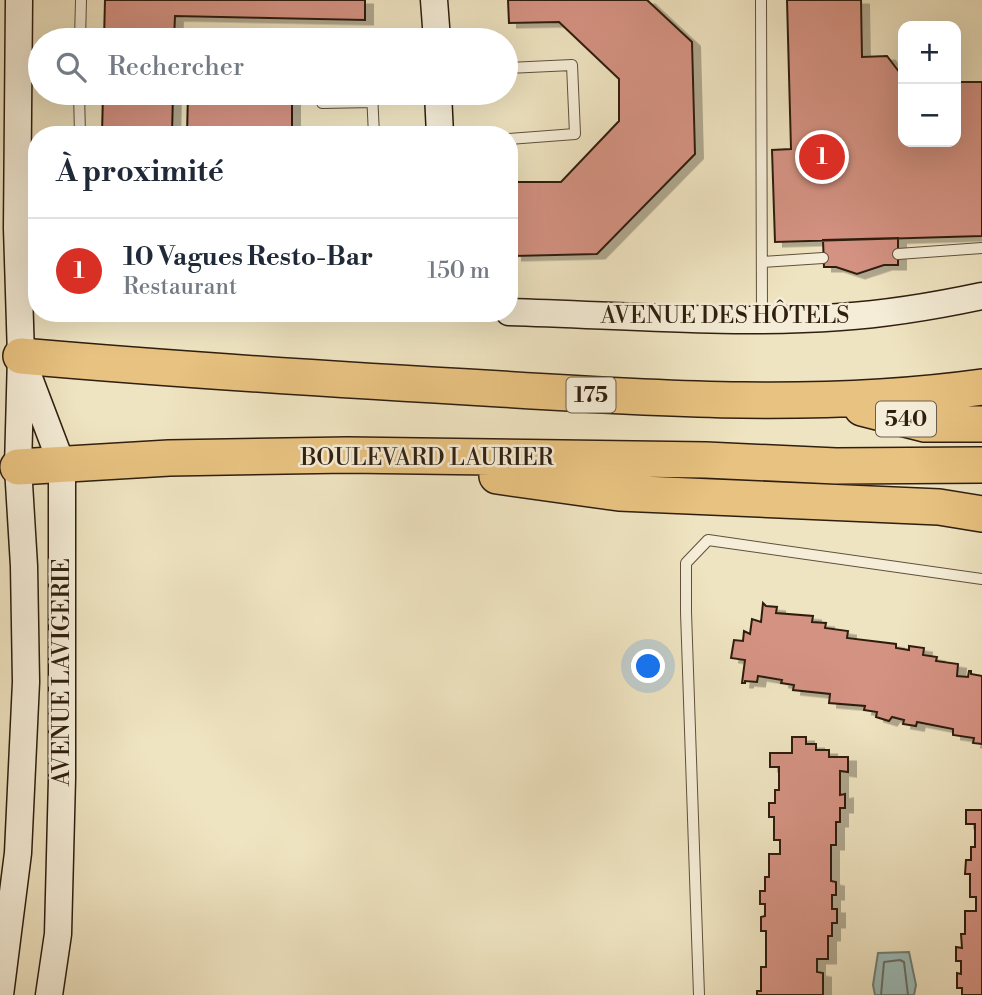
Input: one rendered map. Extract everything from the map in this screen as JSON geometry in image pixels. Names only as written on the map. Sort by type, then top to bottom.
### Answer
[{"type":"highway","name":"175","points":[[20,356],[279,377],[624,397],[832,400]]},
{"type":"highway","points":[[832,400],[982,387]]},
{"type":"highway","name":"540","points":[[832,400],[925,424],[982,424]]},
{"type":"highway","points":[[348,456],[619,493],[939,507],[982,514]]},
{"type":"highway","name":"BOULEVARD LAURIER","points":[[18,467],[169,458],[348,456],[706,460],[835,466]]},
{"type":"highway","points":[[835,466],[982,465]]},
{"type":"highway","name":"540","points":[[835,466],[982,480]]},
{"type":"street","name":"AVENUE LAVIGERIE","points":[[1,989],[18,853],[26,682],[24,566],[18,467],[19,0]]},
{"type":"street","points":[[435,0],[436,28]]},
{"type":"street","points":[[439,105],[440,126]]},
{"type":"street","name":"AVENUE DES HÔTELS","points":[[518,312],[762,320],[854,316],[982,296]]},
{"type":"street","name":"AVENUE LAVIGERIE","points":[[20,356],[62,465],[62,778],[58,934],[50,995]]},
{"type":"lane","points":[[80,0],[80,28]]},
{"type":"lane","points":[[761,0],[762,320]]},
{"type":"lane","points":[[518,67],[572,65],[575,134],[518,138]]},
{"type":"lane","points":[[79,105],[80,126]]},
{"type":"lane","points":[[372,105],[374,126]]},
{"type":"lane","points":[[898,254],[982,248]]},
{"type":"lane","points":[[762,262],[823,258]]},
{"type":"lane","points":[[699,995],[686,563],[708,540],[982,579]]},
{"type":"water","points":[[909,952],[916,985],[914,995],[875,995],[873,985],[878,953]]},
{"type":"building","points":[[105,0],[365,0],[365,20],[175,16],[174,28],[104,28]]},
{"type":"building","points":[[508,0],[647,0],[692,42],[695,154],[597,254],[518,256],[518,182],[561,182],[619,121],[619,79],[559,22],[509,23]]},
{"type":"building","points":[[787,0],[861,0],[862,57],[887,56],[898,70],[898,147],[961,147],[961,82],[982,82],[982,236],[775,242],[772,150],[791,149]]},
{"type":"building","points":[[103,105],[173,105],[172,126],[102,126]]},
{"type":"building","points":[[188,105],[292,105],[292,126],[187,126]]},
{"type":"building","points":[[898,238],[898,265],[884,265],[857,274],[836,267],[824,267],[823,240]]},
{"type":"building","points":[[763,603],[777,607],[776,613],[813,616],[812,622],[826,623],[825,628],[848,631],[847,638],[896,644],[896,648],[909,650],[909,646],[924,648],[923,655],[937,657],[936,661],[958,664],[957,676],[968,677],[971,671],[971,674],[982,676],[982,744],[973,743],[974,738],[953,735],[953,729],[917,722],[916,726],[903,724],[904,720],[892,717],[889,721],[876,717],[877,712],[864,710],[865,706],[829,703],[830,694],[793,690],[794,685],[781,683],[782,680],[758,676],[757,682],[742,683],[745,660],[731,658],[734,640],[743,641],[744,631],[750,634],[752,619],[761,622]]},
{"type":"building","points":[[792,737],[806,737],[806,744],[816,744],[816,750],[829,750],[829,757],[848,757],[848,772],[840,771],[840,795],[845,794],[845,808],[840,808],[840,822],[836,822],[836,845],[831,845],[831,881],[836,882],[832,909],[837,909],[837,923],[832,923],[832,936],[828,936],[828,959],[817,959],[817,972],[823,973],[823,995],[757,995],[757,991],[761,991],[761,967],[766,967],[766,931],[761,931],[765,904],[760,904],[760,891],[765,891],[765,877],[769,877],[769,854],[780,854],[780,840],[774,840],[774,817],[769,817],[769,803],[775,803],[775,790],[779,790],[779,767],[770,767],[770,753],[792,753]]},
{"type":"building","points":[[966,810],[982,810],[982,995],[962,995],[962,988],[957,988],[957,973],[961,974],[961,961],[956,961],[956,947],[962,948],[961,934],[965,934],[965,911],[976,911],[976,897],[970,897],[970,874],[965,874],[966,860],[971,860],[971,847],[975,847],[975,824],[966,824]]},
{"type":"place","name":"10 Vagues Resto-Bar","points":[[822,157]]}]
